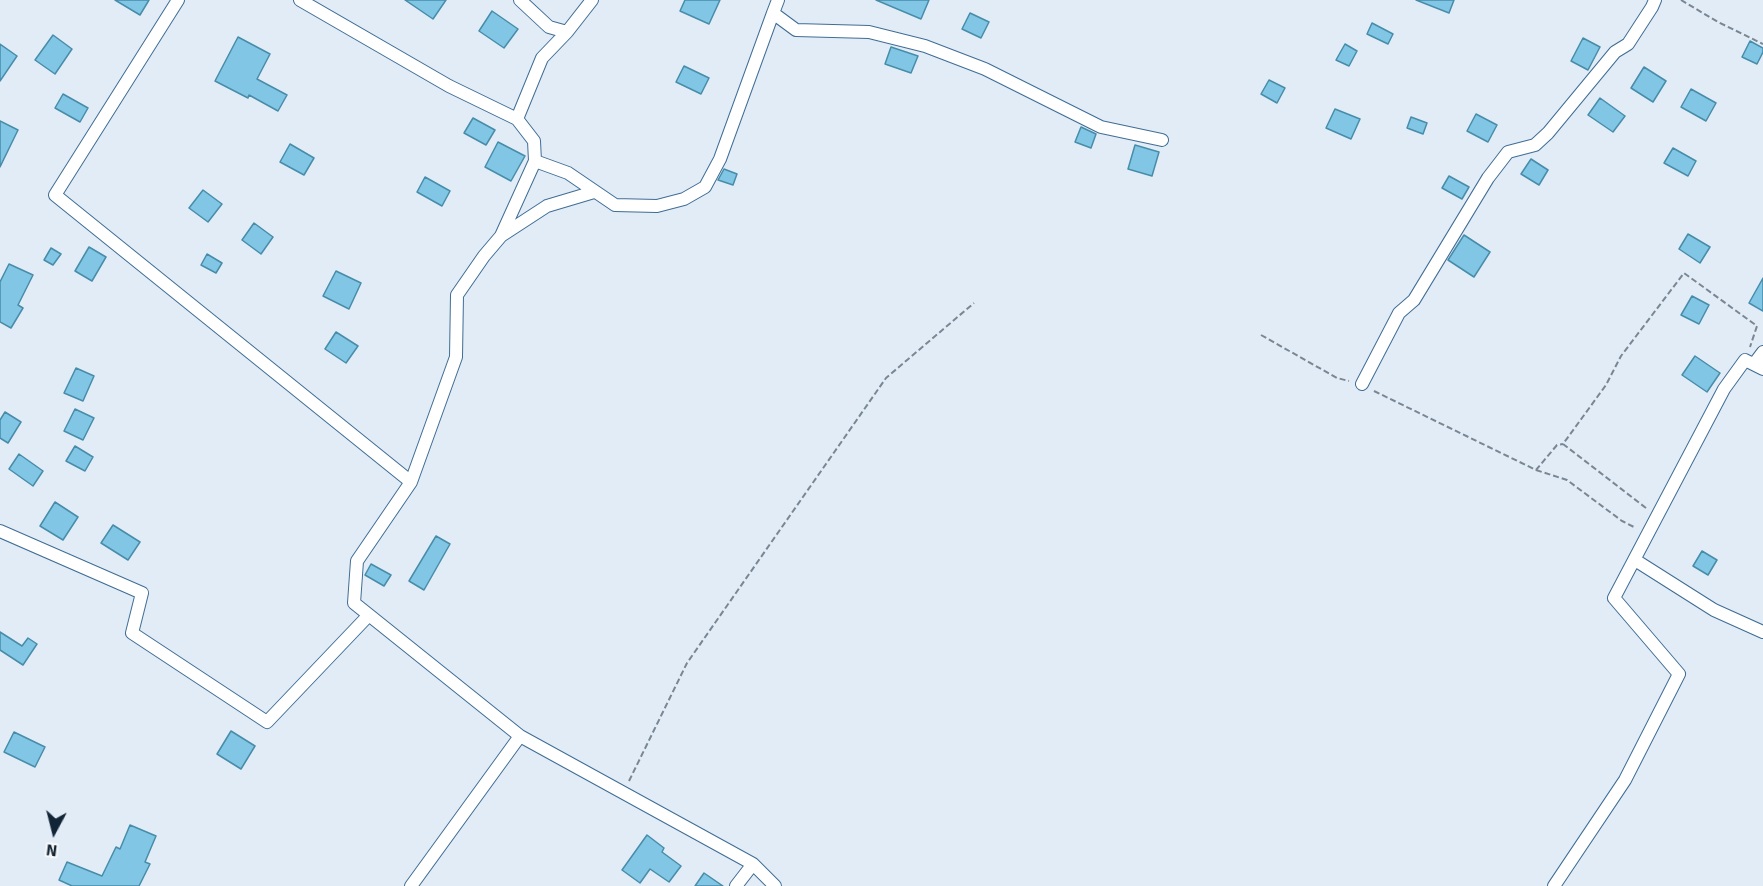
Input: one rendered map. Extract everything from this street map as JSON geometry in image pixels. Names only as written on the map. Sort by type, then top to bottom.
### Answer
[{"type":"street","points":[[178,0],[55,195],[411,482]]},
{"type":"street","points":[[300,0],[449,86],[518,119],[534,141],[535,161],[501,236],[457,295],[456,357],[411,482],[357,561],[354,603],[520,736],[753,864],[776,886]]},
{"type":"street","points":[[520,0],[549,27],[567,32]]},
{"type":"street","points":[[518,119],[542,58],[567,32],[592,0]]},
{"type":"street","points":[[535,161],[568,173],[615,205],[657,206],[684,199],[705,188],[720,159],[777,0]]},
{"type":"street","points":[[1362,384],[1399,313],[1414,300],[1488,178],[1508,152],[1535,145],[1548,133],[1615,52],[1628,44],[1655,0]]},
{"type":"street","points":[[773,13],[796,30],[869,32],[925,46],[985,69],[1101,127],[1162,140]]},
{"type":"street","points":[[501,236],[547,206],[594,192]]},
{"type":"street","points":[[1554,886],[1625,780],[1679,674],[1614,598],[1724,389],[1754,364],[1763,352]]},
{"type":"street","points":[[0,531],[142,593],[132,633],[267,722],[368,616]]},
{"type":"street","points":[[1635,560],[1714,610],[1763,632]]},
{"type":"street","points":[[411,886],[520,736]]},
{"type":"street","points":[[736,886],[753,864]]},
{"type":"path","points":[[1681,0],[1718,22],[1763,44]]},
{"type":"path","points":[[1536,470],[1557,445],[1563,444],[1606,385],[1621,356],[1683,273],[1757,326],[1754,364]]},
{"type":"path","points":[[622,793],[687,663],[886,378],[974,303]]},
{"type":"path","points":[[1261,335],[1337,378],[1362,384],[1536,470],[1567,480],[1622,521],[1649,534]]},
{"type":"path","points":[[1563,444],[1658,517]]},
{"type":"building","points":[[115,0],[149,0],[140,15]]},
{"type":"building","points":[[405,0],[446,0],[433,19]]},
{"type":"building","points":[[685,0],[720,0],[709,24],[680,11]]},
{"type":"building","points":[[876,0],[929,0],[921,19]]},
{"type":"building","points":[[1416,0],[1454,0],[1449,13]]},
{"type":"building","points":[[492,11],[518,29],[504,48],[479,31]]},
{"type":"building","points":[[970,13],[989,22],[981,38],[962,29]]},
{"type":"building","points":[[1372,23],[1393,34],[1388,44],[1367,34]]},
{"type":"building","points":[[53,35],[72,49],[55,74],[35,60]]},
{"type":"building","points":[[238,37],[270,54],[257,79],[287,95],[278,111],[249,95],[248,98],[215,81]]},
{"type":"building","points":[[1583,38],[1600,47],[1588,70],[1571,61]]},
{"type":"building","points":[[1750,41],[1763,48],[1757,64],[1742,57]]},
{"type":"building","points":[[0,44],[17,56],[0,81]]},
{"type":"building","points":[[1345,44],[1357,51],[1349,66],[1336,60]]},
{"type":"building","points":[[891,47],[918,56],[911,73],[885,64]]},
{"type":"building","points":[[684,66],[709,78],[701,94],[676,82]]},
{"type":"building","points":[[1644,67],[1666,81],[1653,102],[1631,88]]},
{"type":"building","points":[[1269,80],[1285,88],[1277,103],[1261,94]]},
{"type":"building","points":[[1691,89],[1716,103],[1706,121],[1681,107]]},
{"type":"building","points":[[63,94],[88,108],[80,122],[55,108]]},
{"type":"building","points":[[1600,98],[1625,116],[1613,132],[1588,115]]},
{"type":"building","points":[[1335,109],[1360,119],[1351,139],[1326,128]]},
{"type":"building","points":[[1476,114],[1497,125],[1488,142],[1467,131]]},
{"type":"building","points":[[1411,117],[1427,123],[1423,134],[1407,128]]},
{"type":"building","points":[[473,118],[495,130],[486,145],[464,133]]},
{"type":"building","points":[[0,121],[18,130],[0,167]]},
{"type":"building","points":[[1081,127],[1096,134],[1091,148],[1075,142]]},
{"type":"building","points":[[498,142],[525,156],[511,181],[485,167]]},
{"type":"building","points":[[290,144],[314,158],[304,175],[280,162]]},
{"type":"building","points":[[1135,145],[1159,152],[1152,176],[1128,169]]},
{"type":"building","points":[[1673,148],[1696,161],[1688,176],[1664,163]]},
{"type":"building","points":[[1531,159],[1548,170],[1539,185],[1521,174]]},
{"type":"building","points":[[724,169],[737,174],[733,185],[718,180]]},
{"type":"building","points":[[1449,176],[1469,187],[1462,199],[1442,188]]},
{"type":"building","points":[[425,177],[450,191],[442,206],[417,192]]},
{"type":"building","points":[[203,190],[222,204],[208,222],[189,208]]},
{"type":"building","points":[[254,223],[273,237],[261,254],[242,240]]},
{"type":"building","points":[[1688,234],[1710,247],[1700,263],[1679,249]]},
{"type":"building","points":[[1464,235],[1490,252],[1474,277],[1448,260]]},
{"type":"building","points":[[89,247],[106,257],[92,281],[75,271]]},
{"type":"building","points":[[51,248],[61,254],[53,265],[44,260]]},
{"type":"building","points":[[207,254],[222,263],[216,273],[201,265]]},
{"type":"building","points":[[9,264],[33,275],[18,305],[23,308],[11,328],[0,322],[0,282]]},
{"type":"building","points":[[336,271],[361,283],[349,309],[323,296]]},
{"type":"building","points":[[1763,278],[1763,311],[1749,303]]},
{"type":"building","points":[[1692,296],[1709,305],[1699,324],[1681,315]]},
{"type":"building","points":[[336,332],[358,346],[346,363],[325,349]]},
{"type":"building","points":[[1695,356],[1720,373],[1707,392],[1682,375]]},
{"type":"building","points":[[76,368],[94,376],[83,401],[64,393]]},
{"type":"building","points":[[75,409],[94,418],[83,440],[64,431]]},
{"type":"building","points":[[5,412],[21,422],[8,443],[0,438],[0,420]]},
{"type":"building","points":[[75,446],[93,457],[85,471],[66,461]]},
{"type":"building","points":[[19,454],[43,471],[33,486],[9,469]]},
{"type":"building","points":[[55,502],[78,517],[63,540],[40,526]]},
{"type":"building","points":[[113,525],[140,542],[128,560],[101,543]]},
{"type":"building","points":[[436,536],[450,544],[424,590],[409,581]]},
{"type":"building","points":[[1702,551],[1717,560],[1708,575],[1693,566]]},
{"type":"building","points":[[371,564],[391,575],[384,586],[365,575]]},
{"type":"building","points":[[0,632],[22,646],[28,638],[37,644],[23,665],[0,650]]},
{"type":"building","points":[[231,731],[255,746],[241,769],[217,754]]},
{"type":"building","points":[[14,732],[45,747],[35,767],[4,752]]},
{"type":"building","points":[[130,825],[156,836],[145,862],[150,864],[139,886],[72,886],[59,880],[67,862],[102,876],[116,847],[120,849]]},
{"type":"building","points":[[647,835],[664,848],[662,852],[681,866],[669,882],[650,869],[640,883],[622,870]]},
{"type":"building","points":[[704,873],[723,886],[695,886]]}]
